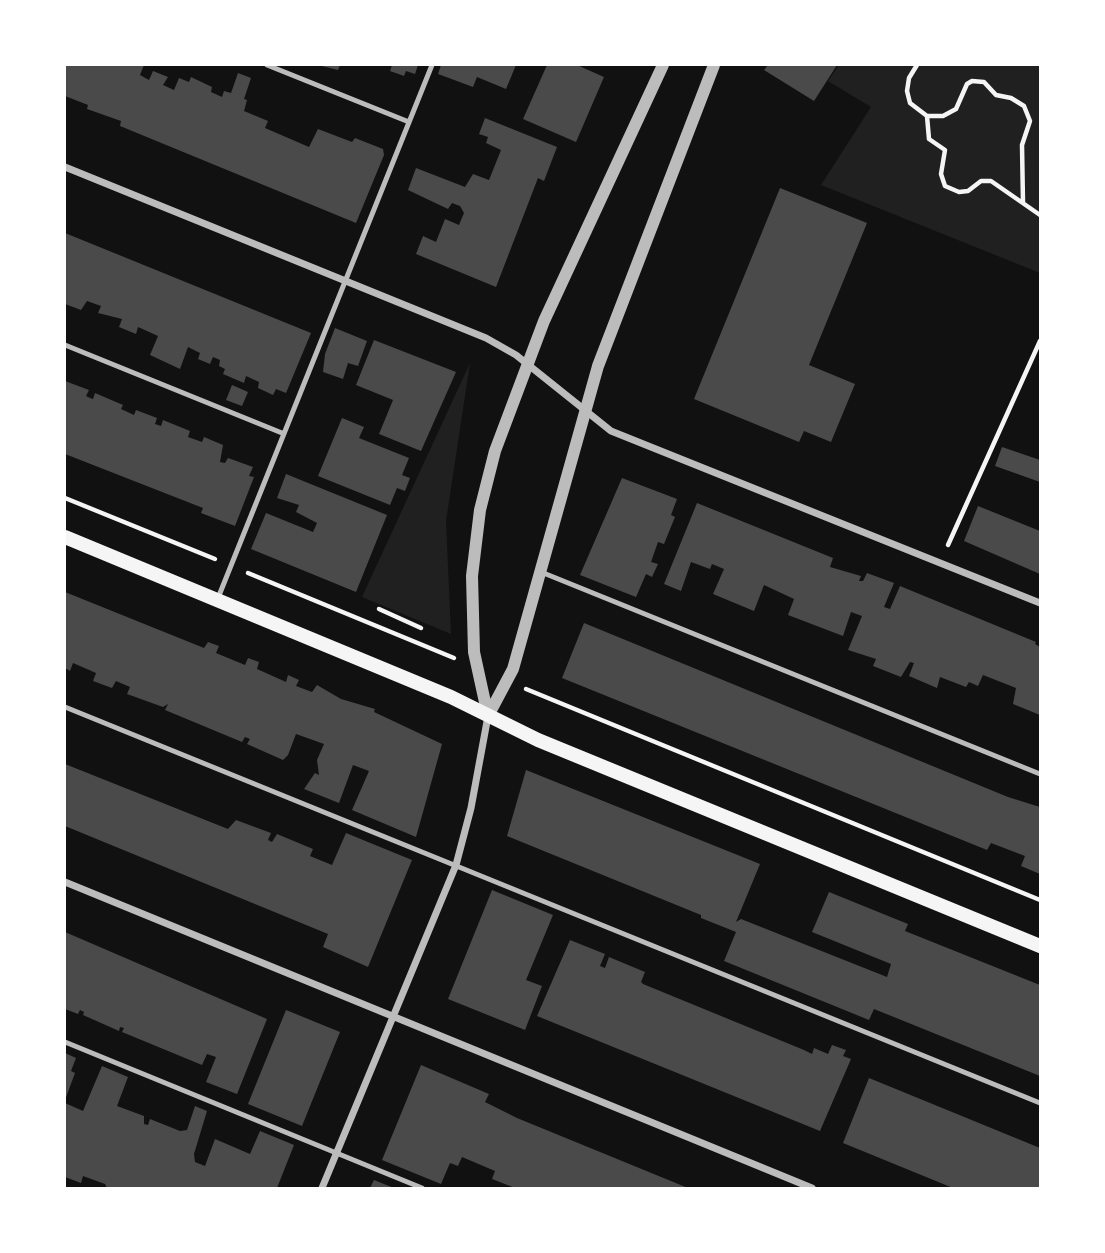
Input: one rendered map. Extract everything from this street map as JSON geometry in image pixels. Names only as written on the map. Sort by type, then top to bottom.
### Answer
[{"type":"main road","points":[[65,537],[451,697],[538,740],[1040,946]]},
{"type":"street","points":[[488,716],[474,652],[473,556],[480,510],[495,451],[544,321],[663,65]]},
{"type":"street","points":[[322,1188],[456,865],[471,808],[488,716],[513,669],[598,366],[710,66]]},
{"type":"street","points":[[65,167],[477,334],[516,355],[611,431],[1040,603]]},
{"type":"street","points":[[65,882],[812,1188]]},
{"type":"lane","points":[[267,65],[409,122]]},
{"type":"lane","points":[[218,600],[282,433],[432,65]]},
{"type":"lane","points":[[65,345],[282,433]]},
{"type":"lane","points":[[541,572],[1040,774]]},
{"type":"lane","points":[[65,707],[1040,1103]]},
{"type":"lane","points":[[65,1042],[422,1188]]},
{"type":"path","points":[[917,65],[909,78],[907,91],[910,103],[927,116],[943,116],[956,109],[967,84],[972,81],[984,82],[996,95],[1011,98],[1024,106],[1030,121],[1022,145],[1023,202]]},
{"type":"path","points":[[927,116],[929,139],[945,149],[941,174],[950,191],[968,191],[986,180],[1040,215]]},
{"type":"path","points":[[948,545],[1040,341]]},
{"type":"path","points":[[65,498],[220,561]]},
{"type":"path","points":[[245,572],[450,656]]},
{"type":"path","points":[[379,609],[421,628]]},
{"type":"path","points":[[546,698],[1040,900]]},
{"type":"shaded area","points":[[839,65],[1040,65],[1040,273],[821,185],[871,107],[828,81]]},
{"type":"shaded area","points":[[470,363],[446,521],[451,634],[362,597]]},
{"type":"building","points":[[65,65],[144,65],[140,75],[149,80],[153,71],[168,77],[163,85],[174,90],[179,78],[189,82],[191,77],[212,87],[211,92],[222,97],[224,91],[231,93],[238,73],[251,78],[244,99],[247,100],[244,111],[268,121],[265,128],[309,147],[318,129],[352,142],[355,138],[383,149],[384,155],[356,223],[120,126],[121,121],[87,109],[88,105],[65,96]]},
{"type":"building","points":[[318,65],[340,65],[338,70]]},
{"type":"building","points":[[392,65],[418,65],[415,74],[406,71],[404,76],[390,71]]},
{"type":"building","points":[[441,65],[516,65],[506,89],[477,77],[473,87],[438,74]]},
{"type":"building","points":[[547,65],[577,65],[604,77],[576,142],[523,119]]},
{"type":"building","points":[[768,65],[837,65],[814,101],[764,70]]},
{"type":"building","points":[[485,118],[557,147],[544,181],[538,178],[496,287],[416,254],[423,236],[436,242],[445,219],[459,225],[464,213],[460,206],[452,203],[448,209],[408,190],[416,168],[465,187],[473,174],[489,180],[501,150],[486,143],[488,137],[479,134]]},
{"type":"building","points":[[780,188],[867,223],[809,365],[855,384],[831,442],[804,431],[799,442],[694,399]]},
{"type":"building","points":[[65,233],[311,333],[286,393],[276,389],[273,395],[258,388],[259,382],[246,376],[244,383],[223,374],[225,369],[219,366],[220,360],[213,357],[210,364],[198,359],[200,353],[188,347],[180,369],[150,355],[158,336],[138,327],[136,334],[119,327],[122,319],[98,313],[101,306],[87,301],[81,310],[65,304]]},
{"type":"building","points":[[335,328],[367,341],[358,366],[348,363],[343,379],[323,372],[325,354]]},
{"type":"building","points":[[374,340],[456,372],[421,451],[379,434],[393,400],[356,385]]},
{"type":"building","points":[[65,381],[89,390],[86,396],[90,398],[93,399],[95,393],[123,405],[121,409],[134,415],[136,410],[157,418],[155,424],[161,426],[163,420],[190,431],[188,437],[202,442],[204,437],[223,445],[220,462],[225,463],[228,458],[253,467],[249,476],[254,477],[235,526],[201,513],[203,508],[65,454]]},
{"type":"building","points":[[232,385],[248,392],[242,406],[226,400]]},
{"type":"building","points":[[342,418],[364,427],[359,438],[409,458],[402,475],[410,478],[405,491],[397,488],[390,505],[318,476]]},
{"type":"building","points":[[1002,447],[1040,460],[1040,482],[995,466]]},
{"type":"building","points":[[286,474],[387,515],[356,592],[251,549],[266,513],[313,532],[317,523],[296,512],[299,505],[277,498]]},
{"type":"building","points":[[622,478],[677,499],[671,515],[675,517],[664,544],[658,542],[651,562],[658,564],[652,577],[646,574],[636,597],[580,575]]},
{"type":"building","points":[[697,503],[833,558],[830,567],[861,576],[859,581],[863,581],[867,573],[894,583],[884,607],[890,609],[900,586],[1036,642],[1040,647],[1040,715],[1013,704],[1016,688],[983,675],[978,686],[969,682],[966,687],[940,677],[937,688],[909,676],[914,663],[910,662],[901,677],[873,666],[876,659],[848,650],[862,616],[851,612],[843,636],[788,615],[794,599],[764,585],[754,611],[713,594],[724,569],[712,564],[710,569],[691,562],[681,591],[664,584]]},
{"type":"building","points":[[978,506],[1040,531],[1040,574],[964,541]]},
{"type":"building","points":[[65,592],[204,648],[208,642],[219,646],[216,653],[245,665],[248,658],[259,662],[257,669],[286,682],[288,675],[299,680],[296,686],[312,692],[317,685],[341,699],[375,709],[374,712],[442,744],[416,837],[352,810],[369,771],[353,765],[339,803],[304,789],[315,773],[319,775],[317,760],[324,744],[296,734],[288,755],[283,760],[247,744],[250,739],[245,737],[242,742],[165,710],[168,704],[163,707],[127,694],[130,687],[116,681],[112,688],[93,681],[96,673],[73,663],[70,671],[65,668]]},
{"type":"building","points":[[584,623],[1008,797],[1040,807],[1040,874],[1021,866],[1025,856],[991,843],[987,850],[562,678]]},
{"type":"building","points":[[65,764],[228,829],[236,820],[271,833],[268,840],[272,842],[277,834],[313,849],[310,856],[332,865],[346,833],[412,860],[368,967],[323,947],[328,934],[65,826]]},
{"type":"building","points":[[526,770],[760,864],[736,922],[741,919],[887,977],[891,964],[812,932],[829,892],[908,924],[905,931],[1040,985],[1040,1076],[874,1009],[869,1020],[724,961],[736,932],[701,918],[701,915],[507,836]]},
{"type":"building","points":[[492,890],[553,915],[526,980],[542,986],[525,1030],[448,999]]},
{"type":"building","points":[[65,932],[267,1019],[237,1094],[206,1082],[216,1057],[207,1054],[202,1065],[122,1032],[124,1028],[120,1027],[119,1031],[83,1015],[84,1012],[80,1010],[78,1014],[65,1009]]},
{"type":"building","points":[[570,940],[605,954],[600,966],[605,968],[609,957],[645,972],[641,982],[643,984],[812,1054],[814,1048],[828,1054],[832,1045],[846,1050],[843,1056],[851,1059],[820,1131],[537,1016]]},
{"type":"building","points":[[286,1010],[340,1032],[302,1126],[248,1104]]},
{"type":"building","points":[[65,1053],[76,1058],[71,1071],[75,1073],[65,1100]]},
{"type":"building","points":[[421,1065],[489,1094],[485,1102],[517,1118],[688,1188],[515,1188],[492,1179],[495,1171],[462,1157],[458,1166],[450,1163],[441,1184],[382,1160]]},
{"type":"building","points":[[102,1066],[128,1077],[117,1106],[144,1116],[144,1124],[148,1125],[150,1119],[180,1131],[187,1130],[195,1106],[207,1111],[194,1154],[195,1162],[205,1166],[215,1139],[250,1154],[260,1131],[294,1145],[277,1188],[107,1188],[105,1184],[83,1176],[81,1183],[65,1177],[65,1103],[83,1111]]},
{"type":"building","points":[[869,1078],[1040,1148],[1040,1188],[953,1188],[843,1143]]},
{"type":"building","points":[[374,1180],[394,1188],[370,1188]]}]
